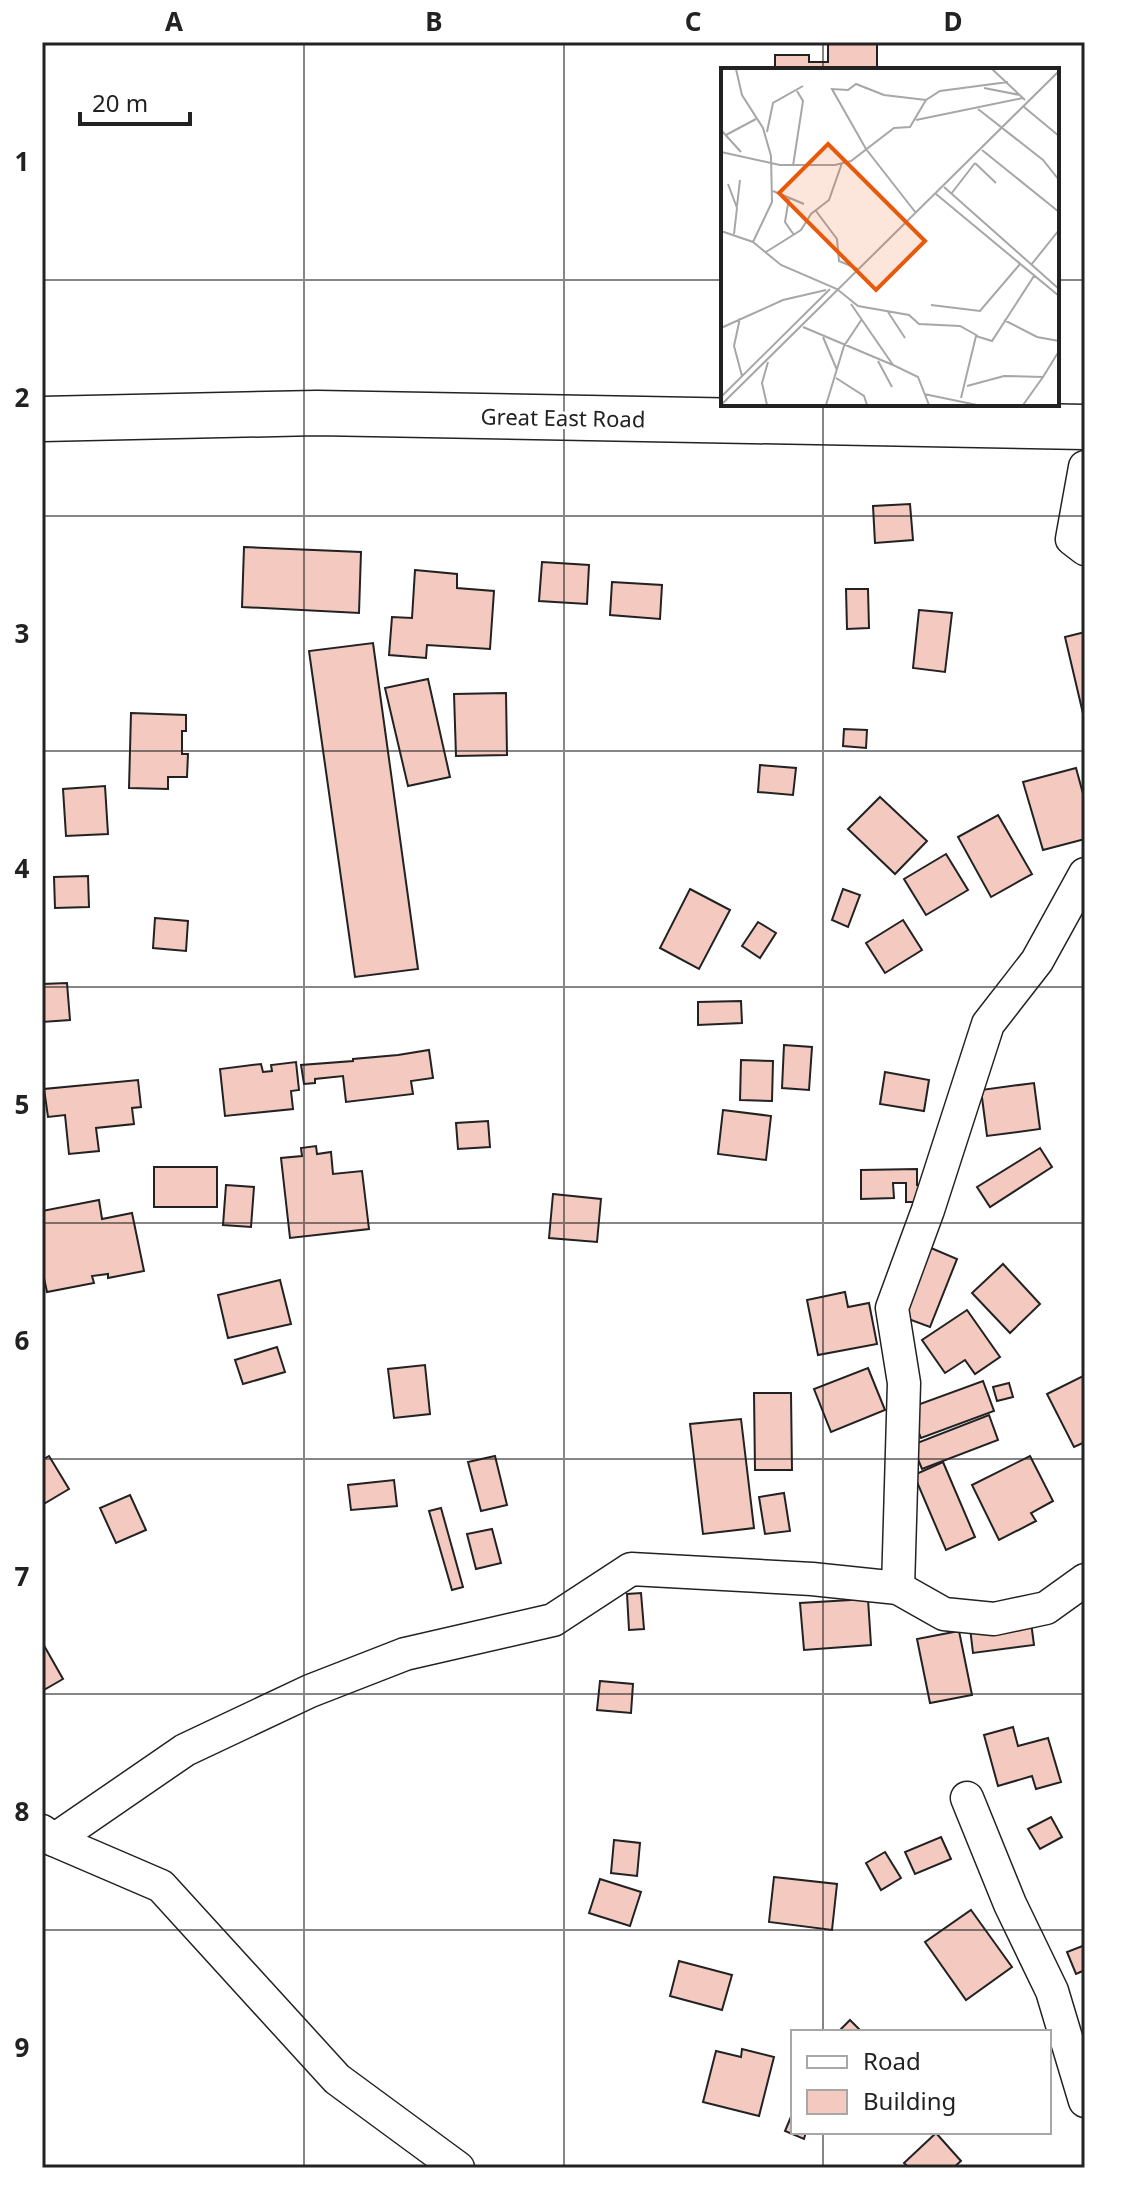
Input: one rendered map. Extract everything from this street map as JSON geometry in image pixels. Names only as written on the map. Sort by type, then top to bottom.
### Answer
[{"type":"highway","name":"Great East Road","points":[[42,419],[317,413],[1085,427]]},
{"type":"street","points":[[1085,467],[1072,539],[1085,549]]},
{"type":"street","points":[[898,1588],[904,1383],[892,1308],[928,1210],[988,1024],[1037,961],[1085,874]]},
{"type":"street","points":[[48,1836],[185,1750],[310,1691],[405,1654],[553,1620],[631,1569],[812,1579],[898,1588],[944,1614],[994,1619],[1046,1608],[1085,1580]]},
{"type":"street","points":[[967,1798],[1010,1904],[1052,1991],[1075,2030],[1085,2101]]},
{"type":"street","points":[[48,1836],[161,1886],[337,2079],[458,2168]]},
{"type":"building","points":[[828,42],[877,42],[877,68],[775,68],[775,55],[809,55],[809,62],[828,62]]},
{"type":"building","points":[[910,504],[913,540],[875,543],[873,506]]},
{"type":"building","points":[[244,547],[361,552],[359,613],[242,607]]},
{"type":"building","points":[[542,562],[589,565],[587,604],[539,601]]},
{"type":"building","points":[[415,570],[457,574],[457,588],[494,591],[490,649],[427,645],[426,658],[389,655],[392,617],[412,618]]},
{"type":"building","points":[[612,582],[662,585],[660,619],[610,615]]},
{"type":"building","points":[[846,589],[868,589],[869,628],[847,629]]},
{"type":"building","points":[[919,610],[952,613],[945,672],[913,668]]},
{"type":"building","points":[[1085,632],[1085,722],[1065,637]]},
{"type":"building","points":[[373,643],[418,969],[355,977],[309,651]]},
{"type":"building","points":[[428,679],[450,777],[408,786],[385,688]]},
{"type":"building","points":[[506,693],[507,755],[456,756],[454,694]]},
{"type":"building","points":[[131,713],[186,715],[182,754],[188,754],[187,777],[168,777],[168,789],[129,788]]},
{"type":"building","points":[[844,729],[867,730],[866,748],[843,746]]},
{"type":"building","points":[[760,765],[796,768],[793,795],[758,792]]},
{"type":"building","points":[[1076,768],[1085,801],[1085,839],[1043,850],[1023,782]]},
{"type":"building","points":[[105,786],[108,834],[66,836],[63,789]]},
{"type":"building","points":[[880,797],[927,841],[895,874],[848,829]]},
{"type":"building","points":[[998,815],[1032,874],[991,897],[958,837]]},
{"type":"building","points":[[946,854],[968,890],[926,915],[904,879]]},
{"type":"building","points":[[88,876],[89,907],[55,908],[54,877]]},
{"type":"building","points":[[690,889],[730,910],[699,969],[660,948]]},
{"type":"building","points":[[843,889],[860,895],[848,927],[832,920]]},
{"type":"building","points":[[155,918],[188,921],[186,951],[153,948]]},
{"type":"building","points":[[903,920],[922,950],[885,973],[866,943]]},
{"type":"building","points":[[758,922],[776,933],[760,958],[742,946]]},
{"type":"building","points":[[67,983],[70,1020],[42,1022],[42,984]]},
{"type":"building","points":[[741,1001],[742,1023],[698,1025],[698,1002]]},
{"type":"building","points":[[784,1045],[812,1047],[809,1090],[782,1088]]},
{"type":"building","points":[[429,1050],[433,1078],[411,1081],[413,1094],[346,1102],[343,1076],[315,1079],[315,1083],[304,1084],[301,1065]]},
{"type":"building","points":[[741,1060],[773,1061],[772,1101],[740,1100]]},
{"type":"building","points":[[296,1062],[299,1090],[291,1091],[293,1109],[225,1116],[220,1069],[261,1064],[263,1072],[272,1071],[271,1065]]},
{"type":"building","points":[[885,1072],[929,1080],[924,1111],[880,1104]]},
{"type":"building","points":[[138,1080],[141,1107],[132,1108],[134,1124],[96,1128],[99,1151],[69,1154],[65,1115],[48,1117],[44,1089]]},
{"type":"building","points":[[1034,1083],[1040,1129],[987,1136],[981,1090]]},
{"type":"building","points":[[723,1110],[771,1116],[766,1160],[718,1154]]},
{"type":"building","points":[[488,1121],[490,1147],[458,1149],[456,1123]]},
{"type":"building","points":[[316,1146],[317,1154],[331,1152],[333,1174],[362,1171],[369,1229],[290,1238],[281,1158],[302,1156],[301,1148]]},
{"type":"building","points":[[1040,1148],[1052,1167],[990,1207],[977,1187]]},
{"type":"building","points":[[154,1167],[217,1167],[217,1207],[154,1207]]},
{"type":"building","points":[[917,1169],[917,1185],[924,1185],[924,1202],[906,1202],[906,1183],[893,1183],[894,1198],[861,1199],[861,1170]]},
{"type":"building","points":[[226,1185],[254,1187],[251,1227],[223,1225]]},
{"type":"building","points":[[553,1194],[601,1199],[597,1242],[549,1238]]},
{"type":"building","points":[[99,1200],[102,1219],[132,1213],[144,1271],[108,1278],[108,1274],[92,1276],[94,1283],[47,1292],[42,1269],[42,1211]]},
{"type":"building","points":[[931,1248],[957,1259],[930,1327],[903,1317]]},
{"type":"building","points":[[1003,1264],[1040,1304],[1010,1333],[972,1293]]},
{"type":"building","points":[[280,1280],[291,1324],[228,1338],[218,1295]]},
{"type":"building","points":[[845,1292],[848,1307],[869,1303],[877,1344],[818,1355],[807,1300]]},
{"type":"building","points":[[967,1310],[1000,1357],[975,1374],[965,1360],[945,1373],[922,1340]]},
{"type":"building","points":[[277,1347],[285,1372],[243,1384],[235,1360]]},
{"type":"building","points":[[425,1365],[430,1414],[394,1418],[388,1369]]},
{"type":"building","points":[[868,1368],[885,1410],[831,1432],[814,1389]]},
{"type":"building","points":[[1085,1375],[1085,1442],[1074,1447],[1047,1394]]},
{"type":"building","points":[[983,1381],[994,1411],[921,1438],[909,1408]]},
{"type":"building","points":[[1009,1383],[1013,1397],[997,1401],[993,1387]]},
{"type":"building","points":[[754,1393],[791,1393],[792,1470],[755,1470]]},
{"type":"building","points":[[989,1415],[998,1440],[922,1469],[912,1445]]},
{"type":"building","points":[[741,1419],[754,1528],[703,1534],[690,1424]]},
{"type":"building","points":[[49,1456],[69,1489],[42,1505],[42,1460]]},
{"type":"building","points":[[495,1456],[507,1505],[481,1511],[468,1462]]},
{"type":"building","points":[[1030,1456],[1053,1501],[1031,1513],[1036,1521],[999,1540],[972,1485]]},
{"type":"building","points":[[943,1462],[975,1537],[946,1550],[914,1475]]},
{"type":"building","points":[[394,1480],[397,1506],[351,1510],[348,1485]]},
{"type":"building","points":[[784,1493],[790,1531],[765,1534],[759,1497]]},
{"type":"building","points":[[130,1495],[146,1530],[116,1543],[100,1508]]},
{"type":"building","points":[[441,1508],[463,1587],[452,1590],[429,1511]]},
{"type":"building","points":[[492,1529],[501,1563],[476,1569],[467,1534]]},
{"type":"building","points":[[641,1593],[644,1629],[629,1630],[627,1594]]},
{"type":"building","points":[[868,1599],[871,1645],[804,1650],[800,1603]]},
{"type":"building","points":[[1031,1622],[1034,1645],[973,1653],[970,1628]]},
{"type":"building","points":[[959,1631],[972,1695],[930,1703],[917,1639]]},
{"type":"building","points":[[42,1642],[63,1679],[42,1691]]},
{"type":"building","points":[[600,1681],[633,1684],[631,1713],[597,1710]]},
{"type":"building","points":[[1013,1727],[1018,1746],[1048,1738],[1061,1782],[1036,1789],[1032,1776],[998,1786],[984,1735]]},
{"type":"building","points":[[1051,1817],[1062,1837],[1040,1849],[1028,1829]]},
{"type":"building","points":[[941,1837],[951,1859],[915,1874],[905,1852]]},
{"type":"building","points":[[614,1840],[640,1843],[637,1876],[611,1873]]},
{"type":"building","points":[[885,1852],[901,1878],[881,1890],[866,1863]]},
{"type":"building","points":[[774,1877],[837,1884],[832,1930],[769,1922]]},
{"type":"building","points":[[600,1879],[641,1892],[630,1926],[589,1913]]},
{"type":"building","points":[[971,1910],[1012,1967],[966,2000],[925,1942]]},
{"type":"building","points":[[1085,1945],[1085,1970],[1076,1974],[1067,1952]]},
{"type":"building","points":[[679,1961],[732,1975],[722,2010],[670,1996]]},
{"type":"building","points":[[850,2020],[860,2030],[840,2030]]},
{"type":"building","points":[[742,2049],[774,2057],[759,2116],[703,2102],[716,2051],[741,2057]]},
{"type":"building","points":[[791,2117],[791,2134],[785,2131]]},
{"type":"building","points":[[935,2134],[961,2161],[953,2168],[909,2168],[904,2163]]}]
